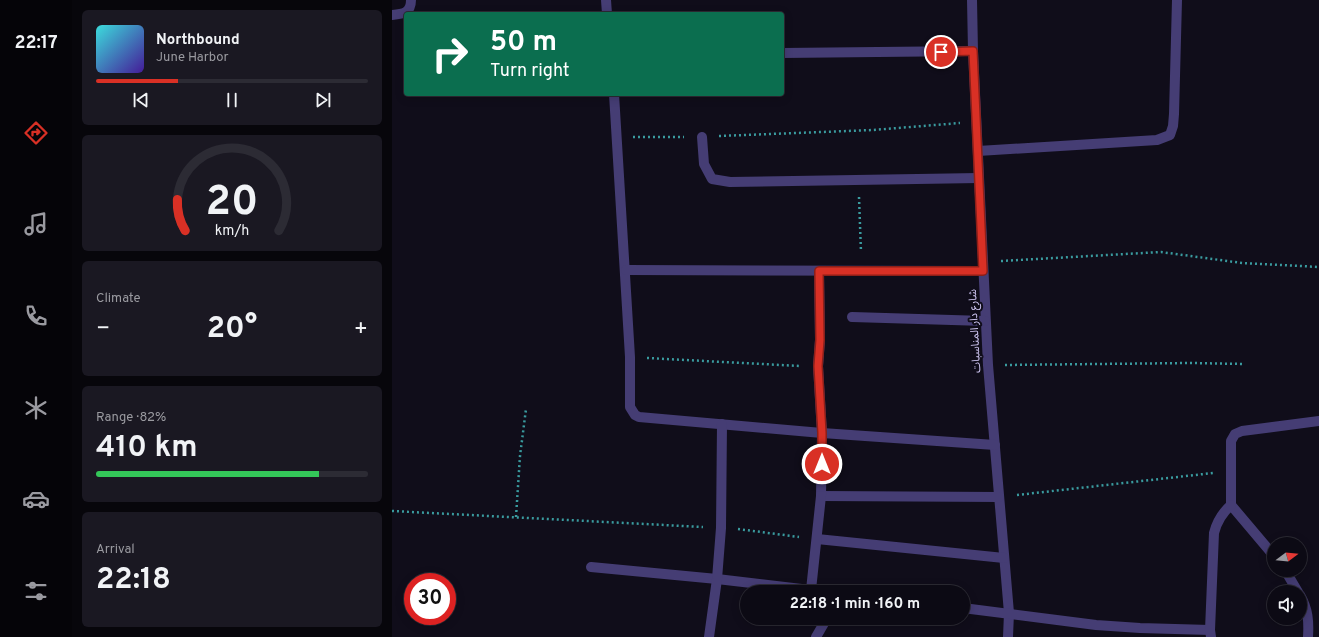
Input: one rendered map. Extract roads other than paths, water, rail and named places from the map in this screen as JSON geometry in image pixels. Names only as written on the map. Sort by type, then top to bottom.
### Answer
[{"type":"street","points":[[406,12],[408,10],[411,0]]},
{"type":"street","points":[[606,0],[607,12]]},
{"type":"street","name":"شارع دار المناسبات","points":[[972,0],[985,321],[1009,613],[1008,637]]},
{"type":"street","points":[[978,151],[1157,140],[1170,135],[1173,126],[1174,114],[1177,0]]},
{"type":"street","points":[[392,16],[404,13]]},
{"type":"street","points":[[784,53],[973,51]]},
{"type":"street","points":[[614,96],[626,270],[630,357],[630,407],[635,415],[639,417],[822,433],[995,445]]},
{"type":"street","points":[[702,137],[704,164],[712,179],[730,182],[979,178]]},
{"type":"street","points":[[626,270],[862,271],[983,267]]},
{"type":"street","points":[[812,585],[821,496],[822,433],[818,366],[820,340],[819,271]]},
{"type":"street","points":[[852,317],[985,321]]},
{"type":"street","points":[[1267,548],[1231,505],[1231,441],[1235,434],[1242,432],[1319,421]]},
{"type":"street","points":[[709,637],[717,579],[721,528],[722,424]]},
{"type":"street","points":[[821,496],[999,497]]},
{"type":"street","points":[[970,609],[1139,632],[1211,634],[1214,534],[1216,523],[1222,513],[1231,505]]},
{"type":"street","points":[[817,539],[1004,558]]},
{"type":"street","points":[[590,567],[768,585]]},
{"type":"street","points":[[1307,612],[1309,619],[1308,637]]},
{"type":"street","points":[[816,637],[823,625]]}]
